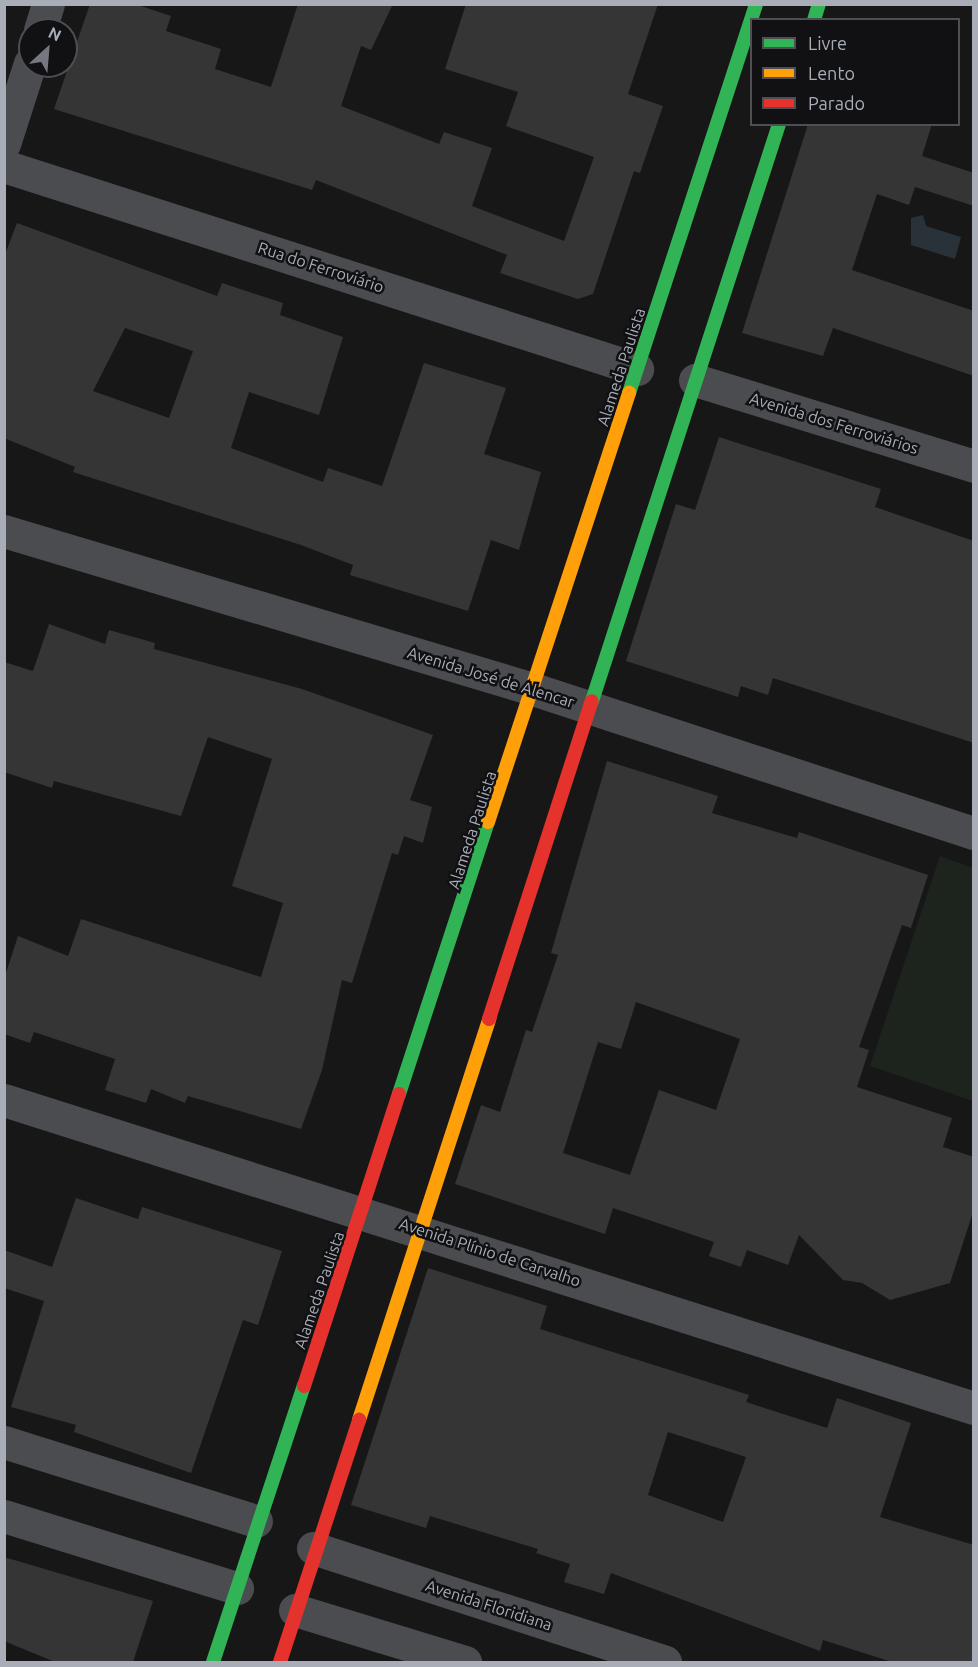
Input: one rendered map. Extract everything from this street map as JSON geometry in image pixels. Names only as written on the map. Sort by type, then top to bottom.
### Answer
[{"type":"main road","name":"Alameda Paulista","points":[[213,1662],[256,1521],[364,1212],[536,690],[637,369],[750,22]]},
{"type":"main road","points":[[280,1662],[313,1548],[420,1228],[778,126]]},
{"type":"street","points":[[4,144],[25,78]]},
{"type":"street","name":"Rua do Ferroviário","points":[[4,166],[637,369]]},
{"type":"street","name":"Avenida dos Ferroviários","points":[[695,380],[974,466]]},
{"type":"street","name":"Avenida José de Alencar","points":[[4,531],[536,690],[974,833]]},
{"type":"street","name":"Avenida Plínio de Carvalho","points":[[4,1100],[420,1228],[974,1408]]},
{"type":"street","points":[[4,1442],[256,1521]]},
{"type":"street","points":[[4,1516],[237,1588]]},
{"type":"street","name":"Avenida Floridiana","points":[[313,1548],[665,1662]]},
{"type":"street","points":[[295,1610],[465,1662]]},
{"type":"shaded area","points":[[923,215],[926,226],[961,237],[955,259],[911,245],[911,218]]},
{"type":"shaded area","points":[[940,856],[973,868],[973,1101],[870,1066]]},
{"type":"building","points":[[90,4],[135,4],[171,16],[166,31],[221,49],[215,69],[271,87],[298,4],[393,4],[371,50],[361,46],[341,106],[439,144],[444,132],[492,148],[472,206],[564,241],[594,157],[506,126],[518,92],[445,69],[466,4],[658,4],[628,94],[663,106],[640,173],[634,171],[593,294],[578,299],[500,273],[507,255],[316,180],[312,190],[54,109],[65,78],[78,78],[78,39]]},
{"type":"building","points":[[807,126],[931,126],[922,156],[974,173],[974,206],[915,187],[909,205],[877,194],[852,270],[974,311],[974,376],[833,328],[823,356],[742,333]]},
{"type":"building","points":[[17,223],[217,296],[222,283],[283,303],[280,315],[343,337],[319,415],[249,392],[231,448],[323,482],[328,468],[382,486],[424,363],[506,388],[484,454],[541,472],[519,550],[491,540],[468,611],[350,575],[353,565],[301,545],[73,472],[75,467],[4,438],[4,257]],"holes":[[[125,328],[193,351],[169,418],[93,391]]]},
{"type":"building","points":[[719,437],[881,489],[875,507],[974,541],[974,743],[773,678],[768,695],[741,686],[738,697],[626,661],[676,504],[695,510]]},
{"type":"building","points":[[49,624],[105,644],[109,630],[155,643],[154,649],[302,689],[433,735],[410,800],[432,807],[423,843],[404,836],[398,855],[392,853],[352,983],[342,980],[322,1070],[301,1129],[188,1096],[185,1103],[151,1089],[146,1103],[105,1090],[115,1059],[34,1032],[30,1043],[4,1034],[4,979],[18,936],[68,956],[81,919],[261,977],[283,903],[232,886],[272,759],[208,737],[181,816],[54,781],[52,788],[4,772],[4,662],[33,671]]},
{"type":"building","points":[[607,761],[718,796],[712,813],[797,838],[799,832],[928,875],[911,928],[902,925],[859,1047],[869,1050],[857,1087],[952,1118],[943,1147],[974,1157],[974,1209],[950,1283],[890,1300],[862,1283],[843,1280],[799,1235],[788,1265],[747,1250],[741,1267],[709,1256],[714,1242],[613,1208],[605,1234],[455,1184],[481,1105],[500,1112],[526,1030],[532,1032],[558,955],[551,953]],"holes":[[[636,1002],[740,1039],[716,1110],[659,1090],[630,1175],[563,1153],[598,1042],[621,1049]]]},
{"type":"building","points":[[76,1198],[138,1219],[142,1207],[282,1251],[258,1325],[243,1320],[191,1473],[74,1432],[76,1425],[11,1407],[44,1301],[4,1288],[4,1250],[52,1267]]},
{"type":"building","points":[[428,1268],[547,1306],[540,1329],[749,1395],[746,1402],[827,1428],[837,1398],[911,1423],[880,1517],[974,1545],[974,1662],[892,1662],[823,1640],[820,1651],[611,1573],[604,1594],[564,1582],[570,1564],[536,1553],[538,1549],[430,1516],[426,1528],[351,1505]],"holes":[[[668,1432],[746,1457],[723,1522],[648,1495]]]},
{"type":"building","points":[[4,1557],[153,1601],[133,1662],[55,1662],[4,1641]]},
{"type":"traffic: fast","points":[[751,18],[756,4]]},
{"type":"traffic: fast","points":[[815,18],[819,4]]},
{"type":"traffic: fast","points":[[629,393],[750,22]]},
{"type":"traffic: fast","points":[[592,701],[778,126]]},
{"type":"traffic: fast","points":[[399,1094],[488,822]]},
{"type":"traffic: fast","points":[[213,1662],[304,1386]]},
{"type":"traffic: slow","points":[[488,822],[629,393]]},
{"type":"traffic: slow","points":[[359,1420],[489,1019]]},
{"type":"traffic: jam","points":[[489,1019],[592,701]]},
{"type":"traffic: jam","points":[[304,1386],[399,1094]]},
{"type":"traffic: jam","points":[[280,1662],[359,1420]]}]
